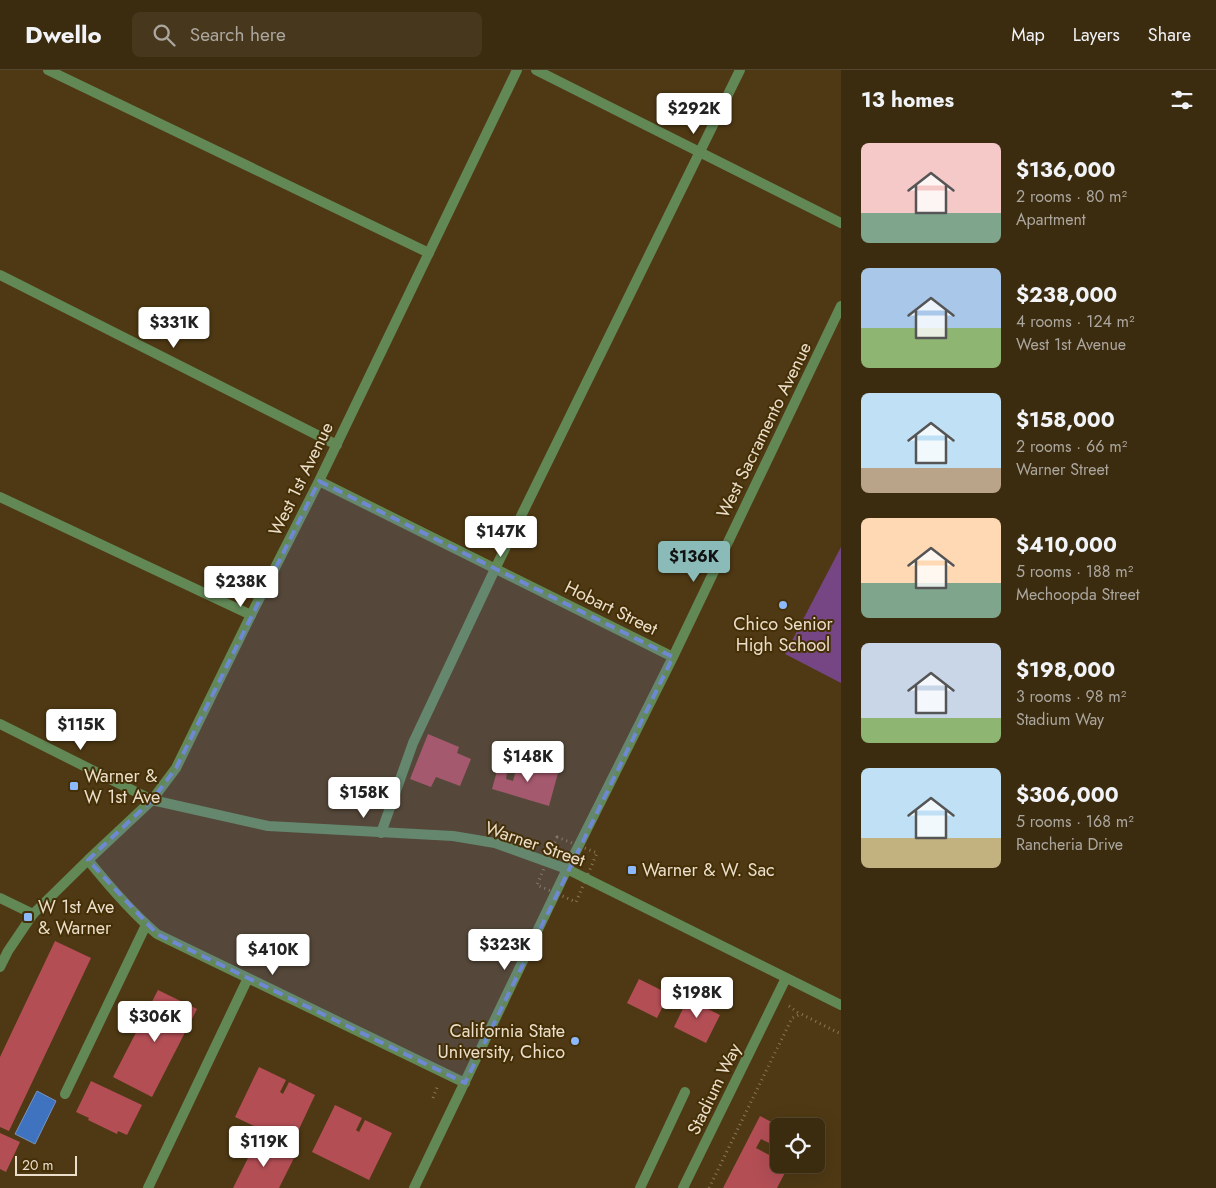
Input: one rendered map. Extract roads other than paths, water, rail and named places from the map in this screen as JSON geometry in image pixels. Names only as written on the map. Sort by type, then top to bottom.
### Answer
[{"type":"street","points":[[48,70],[429,253]]},
{"type":"street","name":"West 1st Avenue","points":[[0,967],[8,950],[33,914],[152,800],[176,768],[319,481],[517,70]]},
{"type":"street","points":[[536,70],[841,223]]},
{"type":"street","points":[[380,833],[413,743],[495,569],[740,70]]},
{"type":"street","points":[[0,275],[336,444]]},
{"type":"street","name":"West Sacramento Avenue","points":[[414,1188],[567,869],[673,657],[841,306]]},
{"type":"street","name":"Hobart Street","points":[[319,481],[673,657]]},
{"type":"street","points":[[0,497],[251,615]]},
{"type":"street","name":"Warner Street","points":[[0,724],[152,800],[268,826],[453,836],[495,843],[567,869],[841,1005]]},
{"type":"street","points":[[88,860],[146,925],[157,934],[465,1083]]},
{"type":"street","points":[[0,898],[33,914]]},
{"type":"street","points":[[65,1094],[146,925]]},
{"type":"street","points":[[148,1188],[248,978]]},
{"type":"street","name":"Stadium Way","points":[[683,1188],[786,978]]},
{"type":"street","points":[[640,1188],[685,1092]]},
{"type":"water","points":[[37,1091],[56,1101],[35,1144],[15,1134]]},
{"type":"place","name":"Chico Senior High School","points":[[783,605]]},
{"type":"place","name":"Warner & W 1st Ave","points":[[74,786]]},
{"type":"place","name":"Warner & W. Sac","points":[[632,870]]},
{"type":"place","name":"W 1st Ave & Warner","points":[[28,917]]},
{"type":"place","name":"California State University, Chico","points":[[575,1041]]}]
